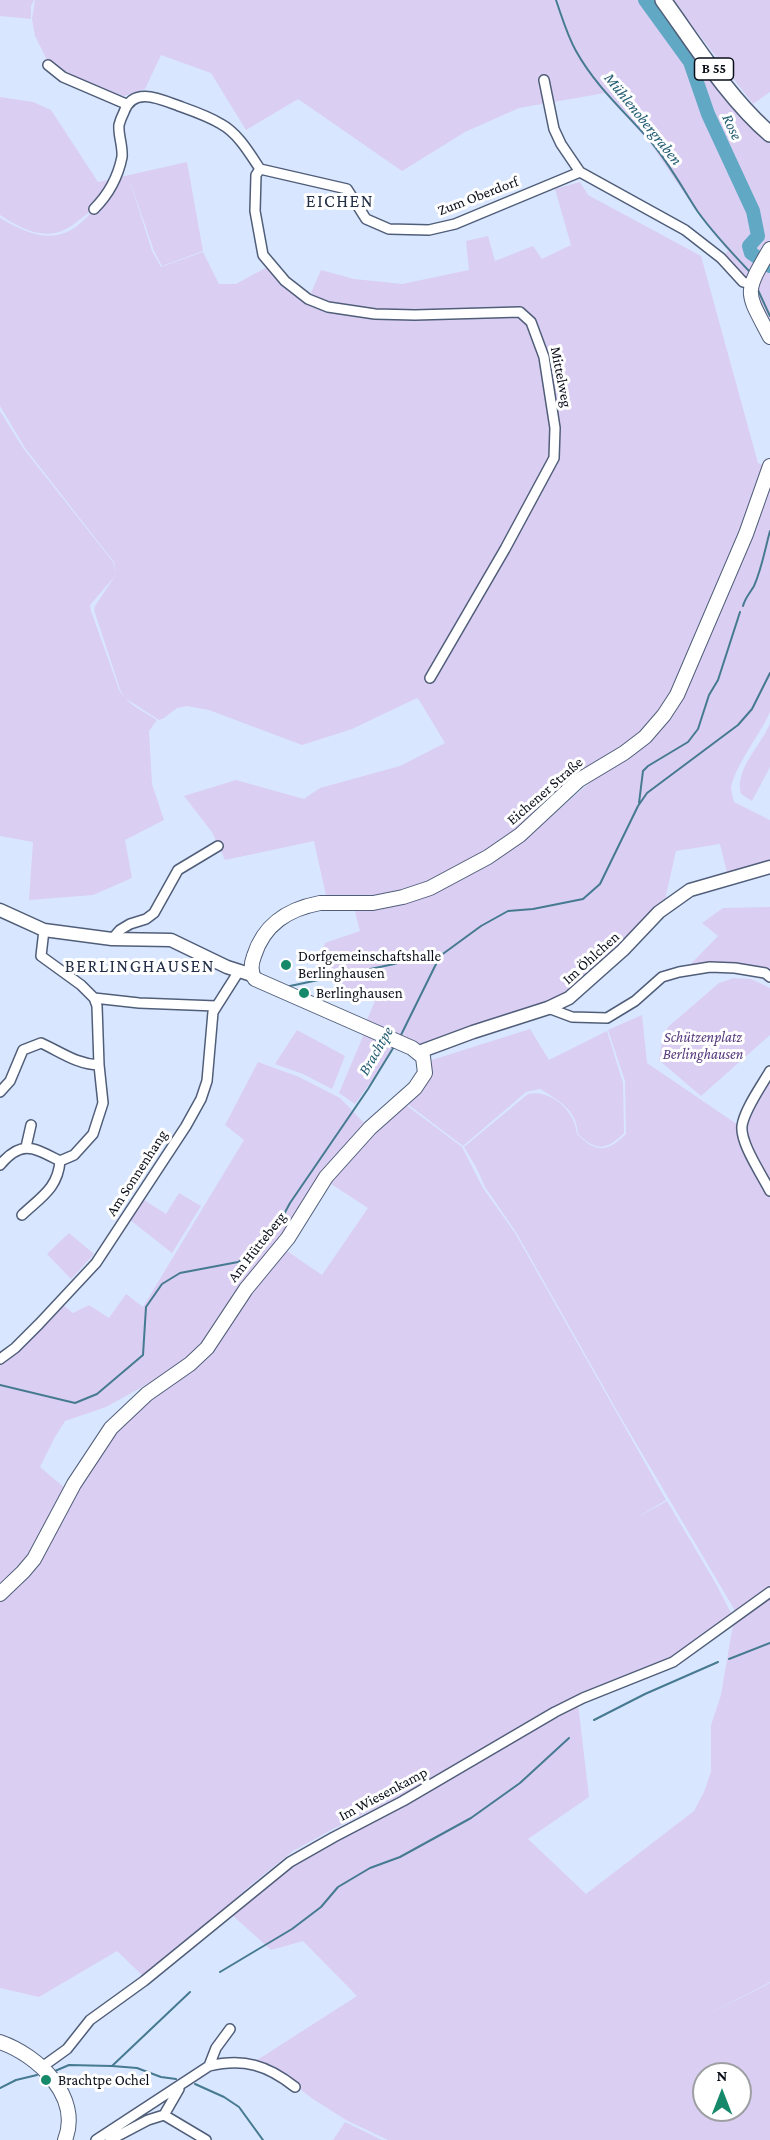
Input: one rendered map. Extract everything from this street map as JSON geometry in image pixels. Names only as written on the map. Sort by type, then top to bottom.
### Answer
[{"type":"main road","name":"B 55","points":[[663,0],[721,79],[770,134]]},
{"type":"main road","points":[[770,249],[751,284],[751,302],[770,337]]},
{"type":"main road","name":"Eichener Straße","points":[[246,973],[268,928],[282,917],[299,908],[320,903],[383,902],[430,888],[502,848],[520,835],[579,780],[624,753],[645,737],[677,695],[746,534],[770,467]]},
{"type":"main road","points":[[246,973],[267,985],[414,1049]]},
{"type":"main road","name":"Am Hütteberg","points":[[0,1594],[34,1559],[79,1476],[116,1422],[147,1394],[190,1364],[207,1348],[246,1289],[288,1238],[332,1170],[370,1128],[422,1080],[425,1066],[423,1057],[414,1049]]},
{"type":"main road","points":[[0,2042],[24,2052],[53,2079],[68,2107],[69,2126],[65,2140]]},
{"type":"street","points":[[48,65],[63,77],[126,104]]},
{"type":"street","points":[[544,80],[554,129],[580,172],[685,230],[721,258],[743,282],[751,284]]},
{"type":"street","points":[[94,209],[111,188],[122,155],[119,124],[126,104],[137,97],[155,98],[223,124],[246,149],[260,169]]},
{"type":"street","name":"Zum Oberdorf","points":[[260,169],[347,189],[366,219],[389,229],[408,231],[429,230],[455,224],[580,172]]},
{"type":"street","name":"Mittelweg","points":[[260,169],[256,176],[255,211],[263,255],[285,281],[308,299],[328,307],[375,314],[416,315],[515,310],[525,315],[531,322],[544,357],[555,428],[554,458],[505,549],[430,678]]},
{"type":"street","points":[[112,939],[120,930],[154,913],[178,870],[218,846]]},
{"type":"street","name":"Im Öhlchen","points":[[414,1049],[548,1008],[569,998],[623,950],[659,912],[690,890],[770,867]]},
{"type":"street","points":[[0,910],[44,930],[112,939],[176,941],[246,973]]},
{"type":"street","points":[[0,1165],[8,1156],[26,1147],[34,1148],[60,1161],[74,1155],[93,1134],[103,1103],[99,1065],[98,1006],[94,998],[81,985],[41,956],[44,930]]},
{"type":"street","points":[[548,1008],[572,1017],[607,1018],[635,1001],[662,977],[710,967],[765,973],[770,978]]},
{"type":"street","name":"Am Sonnenhang","points":[[0,1359],[39,1324],[96,1263],[186,1126],[201,1099],[207,1081],[211,1017],[216,1006],[246,973]]},
{"type":"street","points":[[94,998],[139,1003],[216,1006]]},
{"type":"street","points":[[0,1092],[10,1081],[23,1050],[41,1043],[71,1060],[99,1065]]},
{"type":"street","points":[[770,1071],[745,1116],[742,1126],[743,1137],[770,1191]]},
{"type":"street","points":[[26,1147],[32,1125]]},
{"type":"street","points":[[22,1215],[55,1184],[60,1161]]},
{"type":"street","name":"Im Wiesenkamp","points":[[42,2067],[67,2049],[90,2020],[153,1974],[290,1862],[403,1802],[555,1712],[592,1694],[673,1662],[770,1593]]},
{"type":"street","points":[[209,2066],[216,2048],[230,2029]]},
{"type":"street","points":[[96,2140],[209,2066],[239,2063],[265,2068],[277,2073],[295,2087]]},
{"type":"street","points":[[110,2140],[148,2120],[164,2115],[182,2084]]},
{"type":"street","points":[[164,2115],[206,2140]]},
{"type":"green space","points":[[0,0],[34,0],[31,6],[31,19],[0,16]]},
{"type":"green space","points":[[35,0],[555,0],[565,25],[558,0],[658,0],[770,140],[770,243],[749,279],[745,278],[724,256],[728,251],[697,212],[651,144],[605,93],[519,108],[465,132],[402,171],[298,99],[246,130],[211,73],[161,55],[145,89],[124,96],[89,86],[49,64],[35,36],[32,19]]},
{"type":"green space","points":[[672,0],[770,0],[770,92],[753,104]]},
{"type":"green space","points":[[0,97],[33,102],[51,110],[98,182],[128,175],[152,251],[161,267],[203,252],[219,284],[236,284],[269,266],[284,282],[308,300],[321,270],[354,279],[402,284],[469,270],[466,241],[488,236],[495,261],[533,246],[542,259],[571,245],[555,189],[580,182],[588,195],[701,256],[758,463],[770,468],[770,712],[742,760],[731,788],[734,802],[770,820],[770,862],[727,873],[720,844],[676,851],[664,904],[567,995],[546,1005],[419,1048],[366,1022],[375,1001],[314,974],[325,943],[360,931],[353,904],[377,907],[408,900],[476,870],[522,842],[595,778],[647,740],[682,699],[740,568],[766,499],[760,496],[698,647],[662,714],[642,737],[596,764],[570,784],[517,832],[423,889],[378,902],[327,900],[314,841],[225,860],[212,832],[184,796],[236,780],[304,799],[320,788],[400,766],[445,743],[417,698],[352,729],[302,745],[209,710],[187,706],[177,708],[159,720],[125,698],[157,720],[149,731],[152,784],[164,820],[125,840],[132,878],[93,895],[29,900],[33,842],[0,836],[0,411],[23,448],[113,562],[116,574],[114,562],[25,448],[0,406],[0,218],[26,231],[49,236],[71,230],[93,210],[66,229],[49,234],[24,228],[0,215]],"holes":[[[115,576],[94,610],[125,698],[120,692],[90,605]]]},
{"type":"green space","points":[[187,162],[203,251],[162,266],[154,251],[128,175]]},
{"type":"green space","points":[[770,263],[770,327],[755,292],[759,280]]},
{"type":"green space","points":[[770,723],[770,767],[752,801],[741,794],[741,775]]},
{"type":"green space","points":[[770,907],[770,973],[687,968],[718,936],[702,923],[723,908]]},
{"type":"green space","name":"Schützenplatz Berlinghausen","points":[[734,978],[751,979],[770,988],[770,1035],[701,1096],[659,1060],[662,1042],[668,1027],[719,983]]},
{"type":"green space","points":[[642,1015],[647,1063],[741,1127],[770,1194],[770,1589],[737,1614],[620,1416],[516,1232],[485,1187],[464,1147],[528,1094],[537,1093],[553,1098],[567,1110],[572,1117],[577,1134],[590,1145],[602,1148],[613,1145],[626,1134],[625,1081],[608,1030]]},
{"type":"green space","points":[[530,1029],[549,1060],[607,1031],[623,1083],[624,1133],[618,1139],[601,1147],[590,1144],[578,1134],[570,1112],[540,1089],[526,1092],[463,1146],[405,1102],[431,1068],[432,1060]]},
{"type":"green space","points":[[297,1030],[345,1056],[332,1089],[303,1074],[275,1064]]},
{"type":"green space","points":[[364,1034],[393,1046],[386,1061],[355,1104],[339,1093]]},
{"type":"green space","points":[[258,1062],[299,1077],[340,1098],[367,1126],[303,1206],[209,1337],[180,1366],[106,1407],[65,1421],[40,1467],[66,1489],[21,1569],[0,1587],[0,1362],[63,1305],[73,1313],[89,1305],[109,1318],[126,1294],[143,1307],[244,1140],[225,1125]]},
{"type":"green space","points":[[770,1074],[770,1187],[745,1136],[746,1117]]},
{"type":"green space","points":[[402,1102],[462,1147],[483,1188],[515,1233],[666,1500],[633,1520],[667,1501],[733,1617],[672,1659],[552,1710],[403,1795],[293,1851],[145,1978],[117,1951],[39,1997],[0,1988],[0,1599],[119,1425],[181,1375],[245,1296],[287,1251],[322,1275],[368,1208],[328,1182]]},
{"type":"green space","points":[[179,1193],[201,1206],[172,1253],[129,1219],[141,1198],[166,1214]]},
{"type":"green space","points":[[69,1233],[94,1254],[71,1279],[47,1254]]},
{"type":"green space","points":[[770,1597],[770,1982],[705,2016],[770,1983],[770,2140],[388,2140],[346,2120],[313,2099],[278,2072],[251,2064],[357,1996],[303,1941],[271,1950],[232,1915],[291,1864],[578,1704],[589,1797],[528,1839],[586,1894],[694,1811],[711,1772],[711,1725],[721,1695],[733,1625]]},
{"type":"green space","points":[[345,2122],[382,2140],[333,2140]]},
{"type":"waterway","name":"Mühlenobergraben","points":[[556,0],[573,45],[584,64],[652,143],[704,220],[749,271]]},
{"type":"waterway","name":"Rose","points":[[645,0],[690,62],[708,114],[753,211],[758,236],[749,246],[751,253],[770,266]]},
{"type":"waterway","name":"Mühlenobergraben","points":[[757,288],[770,316]]},
{"type":"waterway","points":[[743,606],[757,579],[770,531]]},
{"type":"waterway","points":[[639,803],[643,771],[688,742],[698,729],[709,695],[718,680],[740,612]]},
{"type":"waterway","name":"Brachtpe","points":[[400,1037],[440,956],[481,926],[508,911],[533,909],[583,899],[600,884],[638,806],[647,793],[738,725],[752,709],[770,673]]},
{"type":"waterway","points":[[290,986],[394,964],[431,953],[439,956]]},
{"type":"waterway","name":"Brachtpe","points":[[0,1385],[75,1403],[97,1394],[143,1355],[146,1307],[162,1284],[180,1273],[238,1262],[259,1248],[276,1229],[290,1203],[368,1089],[395,1045]]},
{"type":"waterway","points":[[729,1659],[770,1643]]},
{"type":"waterway","points":[[594,1720],[645,1694],[718,1662]]},
{"type":"waterway","points":[[220,1972],[292,1929],[321,1907],[338,1887],[370,1868],[400,1857],[471,1818],[520,1783],[569,1738]]},
{"type":"waterway","points":[[112,2066],[190,1992]]},
{"type":"waterway","points":[[55,2071],[69,2065],[112,2066],[137,2068],[161,2077],[176,2079]]},
{"type":"waterway","points":[[0,2088],[16,2080],[37,2075]]},
{"type":"waterway","points":[[195,2084],[224,2097],[239,2107],[263,2140]]},
{"type":"place","name":"Dorfgemeinschaftshalle Berlinghausen","points":[[286,965]]},
{"type":"place","name":"Berlinghausen","points":[[304,993]]},
{"type":"place","name":"Brachtpe Ochel","points":[[46,2080]]},
{"type":"district","name":"EICHEN","points":[[340,201]]},
{"type":"district","name":"BERLINGHAUSEN","points":[[140,966]]}]
